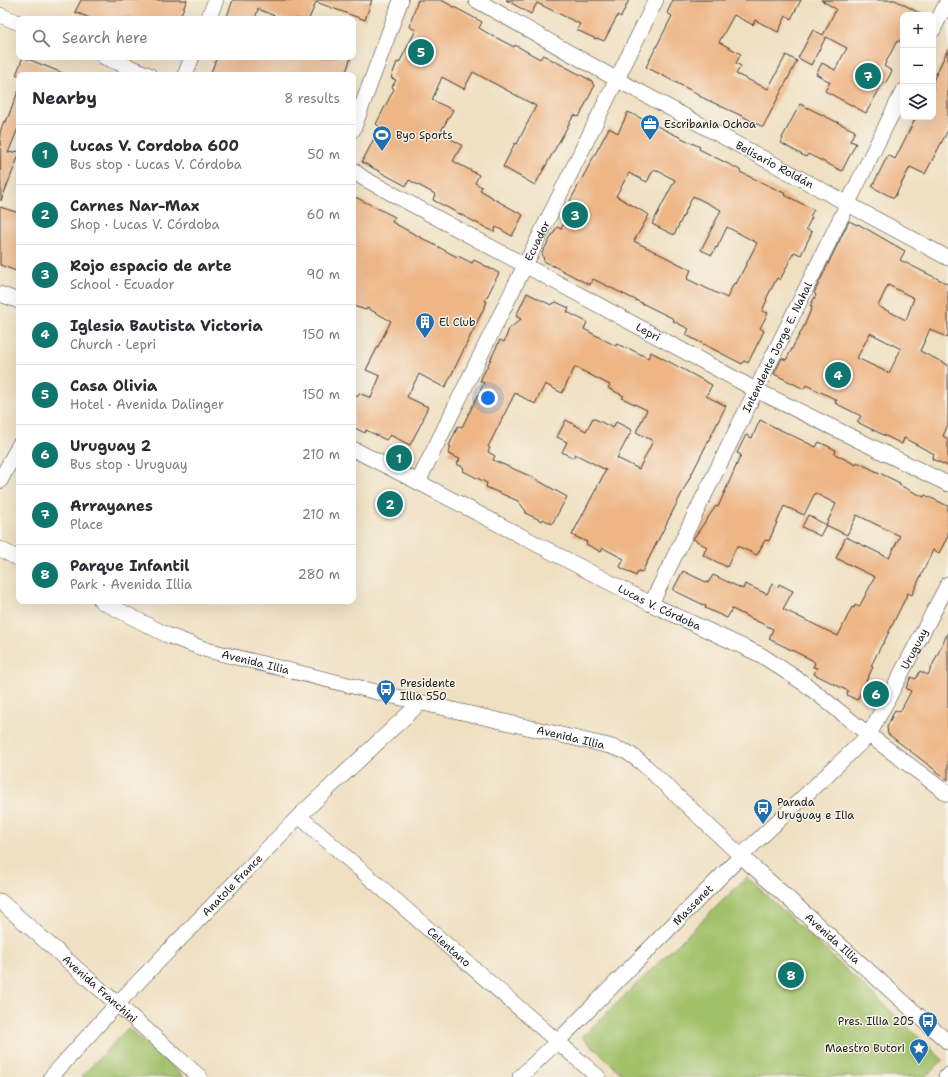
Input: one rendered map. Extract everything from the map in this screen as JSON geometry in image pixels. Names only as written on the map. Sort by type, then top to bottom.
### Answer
[{"type":"street","points":[[209,16],[216,0]]},
{"type":"street","points":[[356,122],[401,0]]},
{"type":"street","name":"Belisario Roldán","points":[[476,0],[616,79],[948,258]]},
{"type":"street","name":"Ecuador","points":[[418,482],[656,0]]},
{"type":"street","points":[[936,24],[948,0]]},
{"type":"street","points":[[0,15],[16,22]]},
{"type":"street","points":[[112,60],[142,72]]},
{"type":"street","points":[[186,72],[191,60]]},
{"type":"street","name":"Intendente Jorge E. Nahal","points":[[651,604],[900,97]]},
{"type":"street","name":"Lepri","points":[[356,172],[363,178],[756,390],[948,484]]},
{"type":"street","points":[[0,294],[16,300]]},
{"type":"street","points":[[0,482],[16,451]]},
{"type":"street","name":"Lucas V. Córdoba","points":[[356,451],[651,604],[760,656],[805,684],[869,735],[948,794]]},
{"type":"street","points":[[0,549],[16,557]]},
{"type":"street","name":"Uruguay","points":[[869,735],[948,584]]},
{"type":"street","name":"Avenida Illia","points":[[107,604],[167,635],[207,650],[609,746],[627,752],[642,763],[741,856],[948,1042]]},
{"type":"street","name":"Anatole France","points":[[51,1077],[117,1004],[299,816],[421,702]]},
{"type":"street","name":"Massenet","points":[[520,1077],[558,1041],[741,856],[869,735]]},
{"type":"street","name":"Celentano","points":[[299,816],[598,1077]]},
{"type":"street","name":"Avenida Franchini","points":[[0,901],[200,1077]]},
{"type":"green space","points":[[747,877],[943,1060],[925,1077],[625,1077],[582,1037]]},
{"type":"green space","points":[[128,1028],[184,1077],[81,1077]]},
{"type":"building","points":[[81,0],[187,0],[180,16],[85,16],[75,12]]},
{"type":"building","points":[[233,0],[372,0],[365,20],[316,2],[310,16],[275,16],[258,9],[256,16],[227,16]]},
{"type":"building","points":[[418,0],[441,0],[482,22],[479,28],[491,35],[514,47],[515,45],[540,59],[543,55],[592,81],[594,87],[579,117],[574,115],[535,185],[503,167],[515,143],[517,144],[536,106],[473,72],[464,89],[442,77],[432,100],[453,110],[440,133],[462,145],[453,161],[479,175],[475,183],[482,187],[480,190],[523,215],[512,236],[496,227],[494,232],[433,200],[435,194],[409,180],[406,186],[362,162],[380,127],[376,124],[394,89],[392,87],[396,80],[391,78],[397,62],[399,63],[416,30],[409,27]]},
{"type":"building","points":[[506,0],[629,0],[621,17],[618,15],[604,41],[577,30],[580,24],[537,3],[531,14]]},
{"type":"building","points":[[673,0],[801,0],[791,19],[786,16],[778,32],[755,20],[753,25],[734,15],[719,42],[741,54],[736,63],[741,66],[736,74],[768,89],[786,55],[797,61],[763,127],[699,96],[700,95],[646,67],[672,16],[667,13]]},
{"type":"building","points":[[821,0],[895,0],[917,12],[900,12],[900,40],[899,42],[897,41],[884,66],[892,71],[885,84],[883,83],[866,113],[825,91],[830,82],[816,74],[822,63],[835,70],[847,48],[826,37],[811,65],[798,58],[813,30],[823,35],[836,9]]},
{"type":"building","points":[[948,49],[948,130],[925,174],[910,167],[894,198],[872,187],[888,155],[895,159],[914,120],[936,120],[936,75]]},
{"type":"building","points":[[22,60],[30,60],[60,72],[17,72]]},
{"type":"building","points":[[216,60],[350,60],[346,72],[211,72]]},
{"type":"building","points":[[16,97],[16,133],[8,153],[16,152],[16,163],[1,201],[0,132],[4,121],[6,122]]},
{"type":"building","points":[[800,104],[855,131],[850,141],[856,143],[842,171],[808,154],[806,157],[781,143],[782,138]]},
{"type":"building","points":[[628,112],[700,147],[699,149],[740,170],[740,172],[786,194],[785,195],[814,210],[810,216],[812,217],[806,229],[812,232],[801,255],[794,252],[780,280],[777,278],[766,299],[767,300],[762,311],[768,313],[760,328],[764,331],[748,363],[744,361],[742,364],[686,335],[689,329],[673,321],[674,319],[593,279],[590,285],[544,261],[542,253],[557,227],[561,229],[574,203],[570,201],[609,128],[618,133]],"holes":[[[654,169],[675,180],[652,224],[674,235],[693,196],[721,210],[701,250],[712,255],[727,227],[757,243],[727,298],[687,279],[691,270],[634,241],[649,215],[616,196],[629,173],[647,182]]]},
{"type":"building","points":[[356,198],[395,217],[392,222],[457,257],[458,256],[472,263],[474,260],[499,273],[485,301],[487,302],[445,388],[419,374],[407,397],[428,407],[410,445],[390,435],[386,440],[366,430],[365,433],[356,428],[356,396],[359,393],[371,398],[380,376],[366,370],[391,321],[367,308],[366,310],[356,307]]},
{"type":"building","points":[[0,207],[16,212],[16,271],[0,265]]},
{"type":"building","points":[[849,221],[857,225],[858,224],[905,251],[900,260],[948,284],[948,338],[930,329],[920,351],[948,365],[948,425],[943,436],[948,439],[948,466],[932,459],[934,454],[904,438],[902,444],[857,422],[861,416],[835,403],[837,400],[806,385],[804,389],[774,374],[782,358],[786,360],[805,324],[812,307],[810,306],[816,295],[814,293]],"holes":[[[888,285],[914,298],[906,320],[878,306]],[[870,333],[901,349],[889,373],[857,358]]]},
{"type":"building","points":[[527,293],[551,305],[556,302],[569,308],[567,312],[587,322],[584,329],[616,346],[617,344],[628,348],[648,358],[651,352],[712,385],[706,396],[726,406],[642,572],[638,571],[636,576],[620,567],[624,559],[603,548],[601,552],[586,544],[587,542],[572,535],[606,470],[575,454],[573,458],[562,452],[567,442],[557,437],[566,420],[586,431],[593,418],[613,428],[616,422],[632,430],[617,458],[639,469],[653,441],[636,432],[647,410],[622,398],[624,396],[608,388],[610,385],[575,367],[562,393],[545,384],[535,404],[515,393],[488,447],[490,448],[488,452],[495,456],[493,460],[530,476],[567,497],[552,524],[543,519],[542,521],[525,513],[526,511],[518,501],[486,487],[487,483],[463,471],[464,468],[457,464],[460,459],[448,454],[451,447],[449,446],[458,426],[462,427],[484,383],[480,381],[500,340],[504,342],[509,329],[521,319],[516,316]]},
{"type":"building","points":[[760,420],[816,447],[819,442],[836,450],[835,454],[856,465],[857,462],[900,483],[899,485],[948,506],[948,536],[939,553],[933,550],[912,595],[908,593],[871,666],[873,667],[857,700],[847,695],[848,691],[814,674],[817,668],[813,667],[815,663],[812,660],[769,639],[773,629],[732,609],[727,618],[705,608],[706,606],[673,590],[683,571],[708,583],[713,575],[743,589],[745,584],[767,594],[772,584],[778,587],[779,584],[793,591],[783,609],[838,636],[852,607],[854,608],[855,605],[859,607],[875,577],[836,558],[846,537],[889,558],[900,536],[857,515],[847,535],[826,525],[836,504],[815,493],[804,515],[784,506],[769,541],[765,540],[757,555],[737,546],[727,567],[703,555],[707,547],[693,539],[716,506],[718,507],[741,455],[737,453],[746,435],[752,438]]},
{"type":"building","points":[[808,515],[826,525],[820,536],[802,527]]},
{"type":"building","points":[[948,632],[948,780],[888,734],[887,727],[895,710],[900,712],[911,691],[906,688],[911,677],[916,679],[920,671],[928,675]]},
{"type":"place","name":"Casa Olivia","points":[[421,52]]},
{"type":"place","name":"Arrayanes","points":[[868,76]]},
{"type":"place","name":"Escribania Ochoa","points":[[650,141]]},
{"type":"place","name":"Byo Sports","points":[[382,152]]},
{"type":"place","name":"Rojo espacio de arte","points":[[575,215]]},
{"type":"place","name":"El Club","points":[[425,339]]},
{"type":"place","name":"Iglesia Bautista Victoria","points":[[838,375]]},
{"type":"place","name":"Lucas V. Cordoba 600","points":[[399,458]]},
{"type":"place","name":"Carnes Nar-Max","points":[[390,504]]},
{"type":"place","name":"Uruguay 2","points":[[876,694]]},
{"type":"place","name":"Presidente Illia 550","points":[[386,706]]},
{"type":"place","name":"Parada Uruguay e Ilia","points":[[763,825]]},
{"type":"place","name":"Parque Infantil","points":[[791,975]]},
{"type":"place","name":"Pres. Illia 205","points":[[928,1038]]},
{"type":"place","name":"Maestro Butori","points":[[919,1065]]}]
